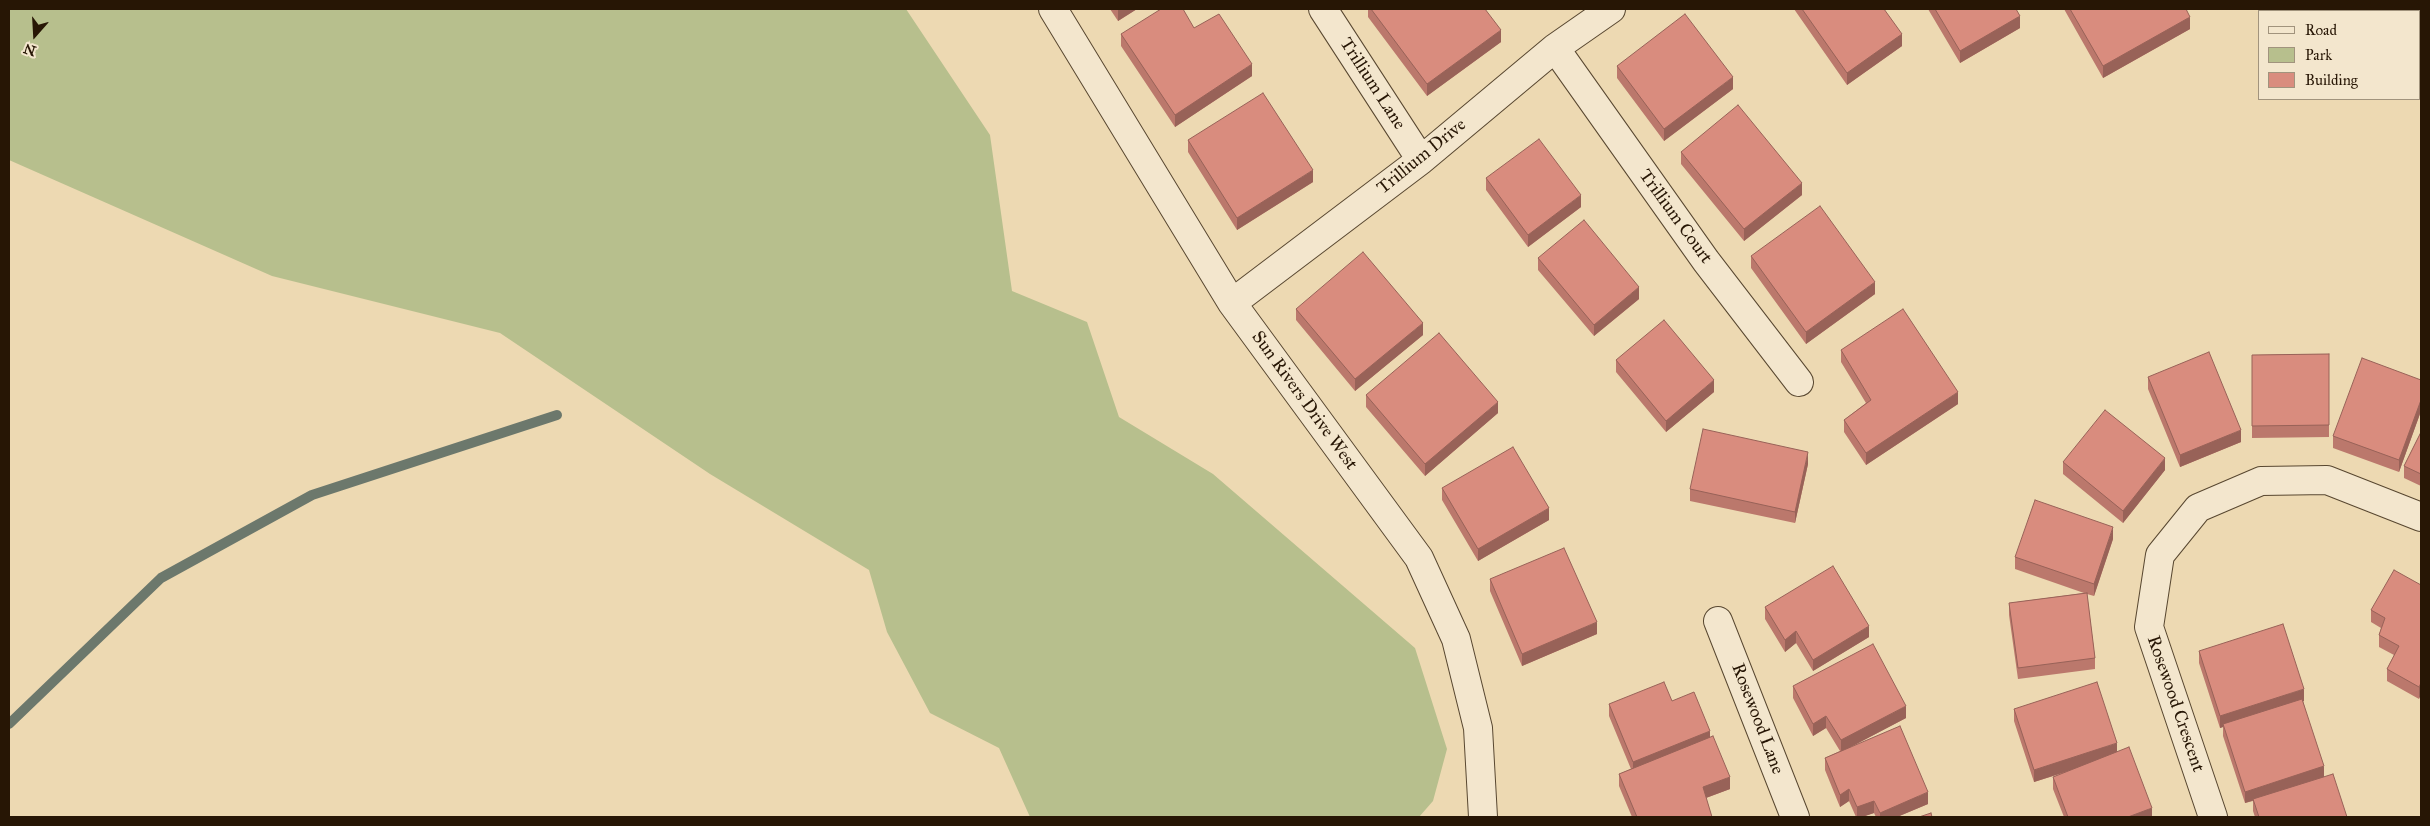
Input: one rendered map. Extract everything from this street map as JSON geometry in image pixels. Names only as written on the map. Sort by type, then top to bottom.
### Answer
[{"type":"street","name":"Sun Rivers Drive West","points":[[1053,9],[1232,303],[1419,558],[1456,640],[1478,728],[1482,817]]},
{"type":"street","name":"Trillium Lane","points":[[1323,9],[1421,160]]},
{"type":"street","name":"Trillium Drive","points":[[1232,303],[1421,160],[1555,48],[1611,9]]},
{"type":"street","name":"Trillium Court","points":[[1555,48],[1706,261],[1799,382]]},
{"type":"street","name":"Rosewood Crescent","points":[[2214,817],[2149,627],[2160,555],[2198,508],[2261,481],[2327,480],[2421,517]]},
{"type":"street","name":"Rosewood Lane","points":[[1718,621],[1795,817]]},
{"type":"green space","points":[[9,9],[906,9],[990,135],[1012,291],[1087,322],[1119,417],[1213,474],[1415,648],[1447,749],[1433,801],[1419,817],[1030,817],[999,748],[930,713],[887,632],[869,570],[710,474],[500,333],[272,276],[9,160]]},
{"type":"building","points":[[1161,9],[1183,9],[1194,28],[1219,14],[1252,64],[1175,115],[1121,34]]},
{"type":"building","points":[[1371,9],[1485,9],[1501,30],[1427,84]]},
{"type":"building","points":[[1802,9],[1884,9],[1902,34],[1847,73]]},
{"type":"building","points":[[1935,9],[2016,9],[2020,16],[1960,51]]},
{"type":"building","points":[[2070,9],[2186,9],[2190,17],[2103,66]]},
{"type":"building","points":[[1685,14],[1733,77],[1664,129],[1617,66]]},
{"type":"building","points":[[1263,93],[1313,170],[1237,218],[1188,140]]},
{"type":"building","points":[[1738,105],[1802,183],[1744,229],[1681,152]]},
{"type":"building","points":[[1539,139],[1581,195],[1528,235],[1486,178]]},
{"type":"building","points":[[1820,206],[1875,282],[1806,332],[1751,256]]},
{"type":"building","points":[[1584,220],[1639,287],[1594,325],[1538,258]]},
{"type":"building","points":[[1363,252],[1423,323],[1355,379],[1296,309]]},
{"type":"building","points":[[1903,309],[1958,392],[1866,453],[1844,420],[1871,400],[1841,350]]},
{"type":"building","points":[[1664,320],[1714,380],[1666,421],[1616,360]]},
{"type":"building","points":[[1439,333],[1498,402],[1425,464],[1366,395]]},
{"type":"building","points":[[2209,352],[2241,430],[2180,455],[2148,377]]},
{"type":"building","points":[[2329,354],[2329,425],[2252,426],[2252,355]]},
{"type":"building","points":[[2362,358],[2421,380],[2421,400],[2399,460],[2333,436]]},
{"type":"building","points":[[2105,410],[2165,458],[2123,511],[2063,462]]},
{"type":"building","points":[[1703,429],[1808,452],[1795,512],[1690,489]]},
{"type":"building","points":[[2421,432],[2421,474],[2404,466]]},
{"type":"building","points":[[1513,447],[1549,508],[1478,549],[1442,488]]},
{"type":"building","points":[[2035,500],[2113,527],[2094,584],[2015,557]]},
{"type":"building","points":[[1564,548],[1597,622],[1522,654],[1490,579]]},
{"type":"building","points":[[1833,566],[1869,626],[1813,660],[1796,631],[1785,640],[1765,607]]},
{"type":"building","points":[[2394,570],[2421,585],[2421,683],[2419,687],[2387,669],[2399,646],[2379,635],[2385,618],[2371,610]]},
{"type":"building","points":[[2087,593],[2095,658],[2018,668],[2009,603]]},
{"type":"building","points":[[2283,624],[2304,689],[2220,716],[2199,651]]},
{"type":"building","points":[[1873,644],[1906,706],[1841,740],[1826,716],[1813,724],[1793,686]]},
{"type":"building","points":[[1664,682],[1672,701],[1694,692],[1710,731],[1633,762],[1609,704]]},
{"type":"building","points":[[2097,682],[2117,743],[2034,770],[2014,709]]},
{"type":"building","points":[[2302,699],[2324,766],[2245,792],[2223,724]]},
{"type":"building","points":[[1900,726],[1928,792],[1880,813],[1874,801],[1857,807],[1849,789],[1840,795],[1825,758]]},
{"type":"building","points":[[1713,736],[1730,777],[1703,787],[1712,817],[1637,817],[1619,774]]},
{"type":"building","points":[[2129,747],[2152,808],[2128,817],[2068,817],[2053,777]]},
{"type":"building","points":[[2333,774],[2347,817],[2259,817],[2253,799]]},
{"type":"building","points":[[1931,813],[1932,817],[1919,817]]},
{"type":"waterway","points":[[9,724],[161,578],[312,495],[557,415]]}]
